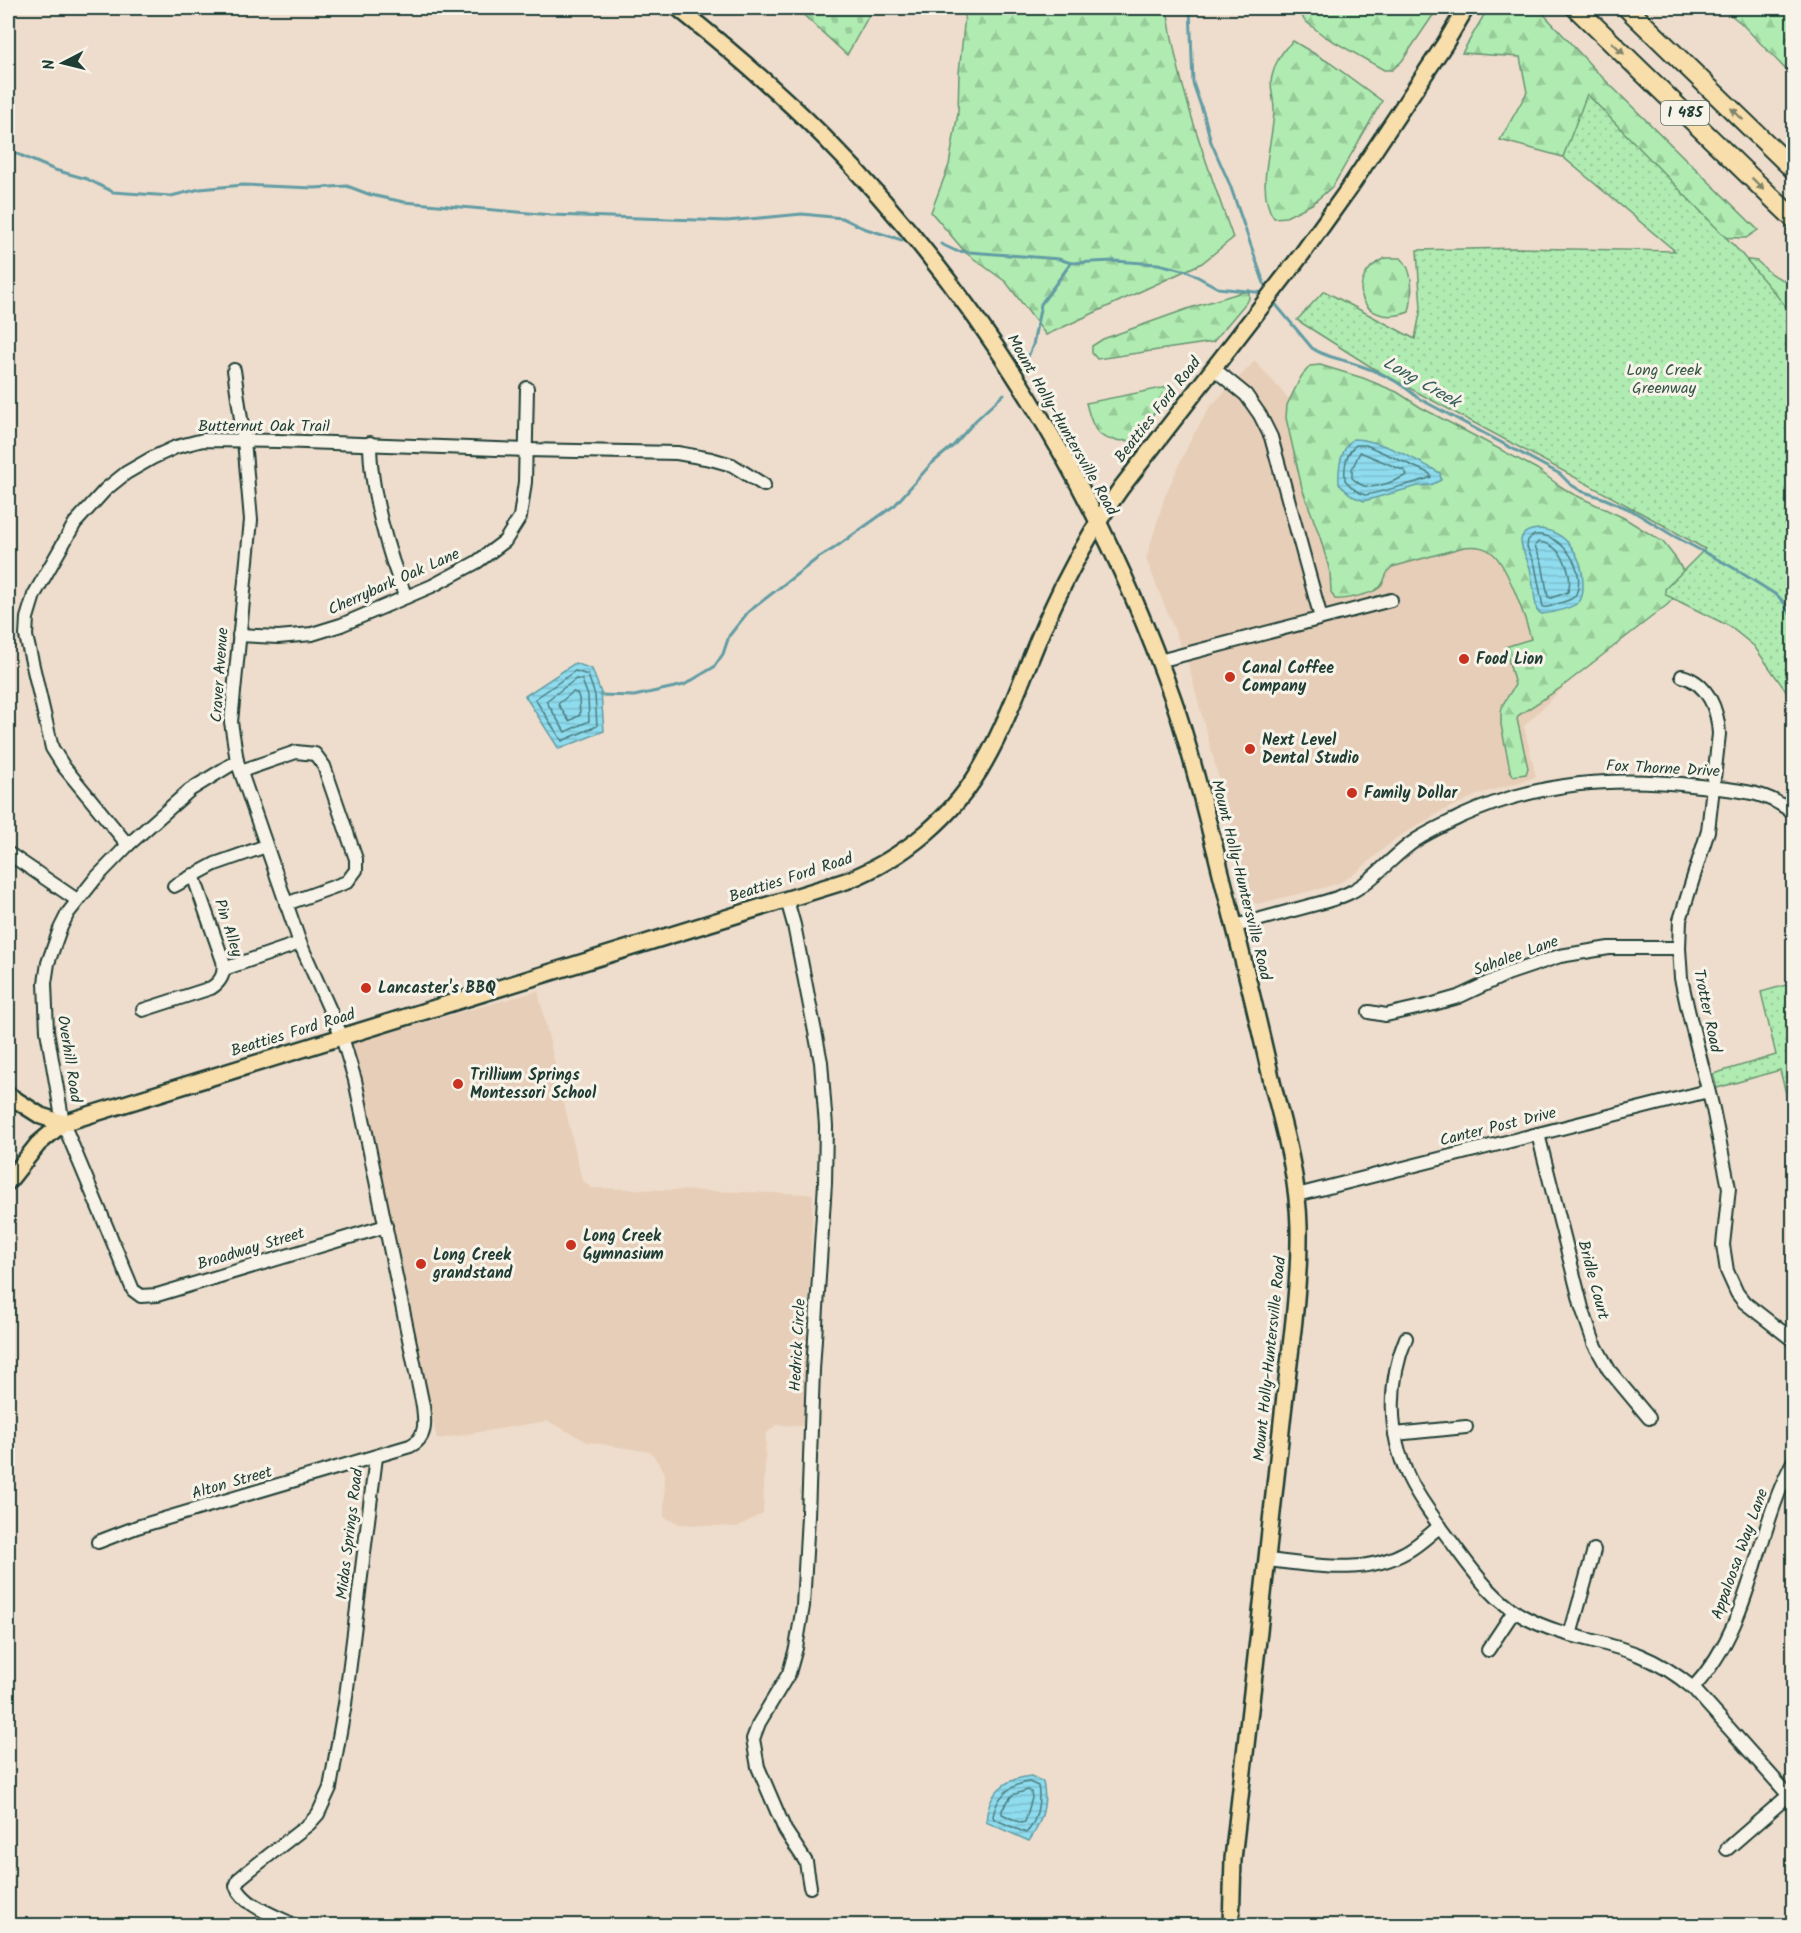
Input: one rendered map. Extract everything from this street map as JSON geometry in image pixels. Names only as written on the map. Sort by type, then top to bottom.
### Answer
[{"type":"highway","name":"I 485","points":[[1576,8],[1794,219]]},
{"type":"highway","name":"I 485","points":[[1627,8],[1794,170]]},
{"type":"main road","name":"Mount Holly-Huntersville Road","points":[[678,8],[772,87],[819,131],[907,227],[954,287],[1006,362],[1039,414],[1114,553],[1159,661],[1190,754],[1287,1140],[1297,1195],[1299,1225],[1297,1276],[1268,1560],[1233,1859],[1231,1926]]},
{"type":"main road","name":"Beatties Ford Road","points":[[8,1182],[46,1137],[63,1123],[853,878],[887,861],[925,834],[964,793],[979,772],[996,740],[1050,613],[1098,521],[1350,187],[1466,8]]},
{"type":"main road","points":[[8,1095],[47,1119],[63,1123]]},
{"type":"street","points":[[1213,368],[1246,395],[1260,415],[1271,437],[1322,618]]},
{"type":"street","name":"Craver Avenue","points":[[234,370],[244,440],[251,520],[231,722],[239,766],[286,904],[300,943],[342,1037]]},
{"type":"street","name":"Cherrybark Oak Lane","points":[[239,635],[278,637],[312,634],[341,626],[477,562],[505,541],[520,517],[525,482],[527,388]]},
{"type":"street","name":"Butternut Oak Trail","points":[[128,845],[64,767],[52,748],[26,636],[27,618],[34,595],[75,523],[106,489],[126,473],[152,458],[176,447],[203,440],[370,443],[686,454],[732,465],[764,485]]},
{"type":"street","points":[[370,443],[372,477],[394,566],[406,597]]},
{"type":"street","points":[[1159,661],[1391,600]]},
{"type":"street","name":"Trotter Road","points":[[1682,676],[1696,682],[1705,691],[1716,711],[1719,734],[1708,831],[1680,920],[1678,948],[1681,978],[1729,1188],[1723,1245],[1727,1271],[1737,1293],[1744,1302],[1794,1341]]},
{"type":"street","name":"Overhill Road","points":[[131,1284],[63,1123],[47,1031],[45,983],[51,950],[77,900],[95,879],[128,845],[190,790],[239,766],[296,752],[315,754],[324,766],[356,859],[356,870],[347,882],[286,904]]},
{"type":"street","name":"Fox Thorne Drive","points":[[1235,926],[1346,895],[1417,840],[1469,813],[1523,793],[1564,785],[1612,781],[1672,783],[1737,790],[1766,796],[1794,814]]},
{"type":"street","points":[[174,886],[215,864],[266,846]]},
{"type":"street","points":[[8,853],[77,900]]},
{"type":"street","name":"Pin Alley","points":[[143,1010],[212,988],[219,982],[224,969],[194,875]]},
{"type":"street","name":"Hedrick Circle","points":[[786,900],[794,925],[821,1062],[826,1126],[803,1606],[789,1673],[759,1723],[753,1739],[756,1759],[785,1830],[806,1862],[810,1887]]},
{"type":"street","points":[[224,969],[300,943]]},
{"type":"street","name":"Sahalee Lane","points":[[1369,1012],[1386,1015],[1430,1005],[1458,996],[1507,974],[1560,956],[1609,948],[1678,948]]},
{"type":"street","name":"Midas Springs Road","points":[[296,1926],[243,1898],[236,1886],[239,1879],[250,1869],[309,1824],[318,1814],[330,1788],[345,1704],[376,1457],[414,1444],[422,1436],[424,1420],[355,1080],[342,1037]]},
{"type":"street","name":"Canter Post Drive","points":[[1297,1195],[1708,1091]]},
{"type":"street","name":"Bridle Court","points":[[1538,1134],[1582,1308],[1594,1343],[1609,1370],[1649,1418]]},
{"type":"street","name":"Broadway Street","points":[[131,1284],[136,1294],[141,1296],[157,1294],[386,1226]]},
{"type":"street","points":[[1406,1338],[1395,1367],[1393,1388],[1395,1434],[1400,1457],[1408,1475],[1440,1526],[1483,1584],[1514,1611],[1553,1630],[1645,1658],[1677,1675],[1694,1688],[1791,1798],[1728,1849]]},
{"type":"street","points":[[1395,1434],[1466,1427]]},
{"type":"street","name":"Alton Street","points":[[98,1542],[137,1527],[376,1457]]},
{"type":"street","name":"Appaloosa Way Lane","points":[[1694,1688],[1720,1651],[1739,1614],[1778,1497],[1794,1460]]},
{"type":"street","points":[[1268,1560],[1328,1567],[1368,1566],[1408,1551],[1440,1526]]},
{"type":"street","points":[[1570,1635],[1594,1550]]},
{"type":"street","points":[[1488,1650],[1514,1611]]},
{"type":"shaded area","points":[[1255,361],[1288,398],[1314,409],[1663,590],[1524,726],[1536,777],[1477,795],[1440,812],[1395,839],[1357,872],[1341,882],[1257,904],[1252,902],[1188,664],[1146,559],[1165,496],[1190,441],[1210,407]]},
{"type":"shaded area","points":[[538,991],[582,1180],[592,1188],[813,1194],[804,1426],[776,1425],[766,1434],[763,1513],[737,1527],[680,1524],[664,1517],[665,1473],[651,1452],[588,1442],[548,1421],[437,1439],[377,1159],[349,1043]]},
{"type":"green space","points":[[796,8],[873,8],[847,55]]},
{"type":"green space","points":[[962,8],[1167,8],[1186,96],[1233,238],[1202,263],[1046,335],[1006,282],[966,253],[931,212],[949,165],[958,113],[959,73],[965,16]]},
{"type":"green space","points":[[1299,8],[1438,8],[1402,61],[1392,70],[1384,70],[1324,36],[1304,20]]},
{"type":"green space","points":[[1488,8],[1538,8],[1598,73],[1758,230],[1746,238],[1702,237],[1707,255],[1757,261],[1771,274],[1793,285],[1793,456],[1670,254],[1676,251],[1655,229],[1563,157],[1500,140],[1527,92],[1520,57],[1462,53]]},
{"type":"green space","points":[[1722,8],[1793,8],[1793,77],[1741,23]]},
{"type":"green space","points":[[1293,41],[1330,63],[1382,101],[1333,186],[1312,204],[1286,217],[1274,218],[1268,207],[1265,180],[1274,109],[1271,80],[1280,57]]},
{"type":"green space","name":"Long Creek Greenway","points":[[1587,94],[1739,251],[1793,315],[1793,701],[1754,646],[1729,626],[1666,595],[1665,589],[1705,549],[1376,370],[1297,320],[1324,291],[1415,339],[1421,308],[1417,250],[1517,248],[1675,251],[1563,157]]},
{"type":"green space","points":[[1385,258],[1401,258],[1408,269],[1412,291],[1409,312],[1392,316],[1379,314],[1369,308],[1363,299],[1361,288],[1364,277],[1372,267]]},
{"type":"green space","points":[[1249,290],[1249,299],[1213,342],[1097,359],[1092,353],[1092,346],[1103,339]]},
{"type":"green space","points":[[1320,365],[1363,378],[1397,392],[1420,407],[1537,469],[1571,493],[1624,518],[1663,542],[1677,560],[1686,577],[1685,587],[1667,605],[1559,689],[1519,715],[1517,719],[1528,768],[1526,774],[1513,776],[1510,770],[1501,725],[1501,712],[1503,704],[1515,685],[1505,647],[1531,639],[1509,579],[1491,552],[1478,547],[1464,547],[1392,567],[1381,586],[1370,592],[1335,599],[1331,592],[1330,572],[1302,488],[1286,418],[1287,405],[1301,377],[1310,366]]},
{"type":"green space","points":[[1167,387],[1170,393],[1133,440],[1105,438],[1095,429],[1086,403]]},
{"type":"green space","points":[[1794,983],[1793,1122],[1780,1070],[1717,1088],[1713,1074],[1776,1055],[1761,992]]},
{"type":"water","points":[[1353,439],[1374,442],[1398,451],[1440,473],[1441,480],[1431,485],[1418,486],[1364,501],[1352,496],[1339,484],[1339,478],[1345,448]]},
{"type":"water","points":[[1538,529],[1557,534],[1572,547],[1583,575],[1582,594],[1578,603],[1542,614],[1537,611],[1530,568],[1521,544],[1524,534]]},
{"type":"water","points":[[575,663],[592,669],[601,693],[604,731],[559,749],[525,696]]},
{"type":"water","points":[[1031,1776],[1043,1782],[1045,1798],[1040,1820],[1029,1841],[986,1822],[990,1803],[999,1789],[1012,1780]]},
{"type":"waterway","name":"Long Creek","points":[[1190,8],[1193,83],[1211,142],[1230,185],[1267,292]]},
{"type":"waterway","points":[[8,150],[55,170],[87,179],[113,192],[171,196],[200,189],[243,185],[314,188],[347,186],[371,195],[404,202],[551,215],[727,221],[802,214],[842,218],[863,228],[902,240]]},
{"type":"waterway","points":[[941,244],[956,251],[1059,259],[1071,263],[1114,261],[1158,264],[1187,271],[1218,288],[1265,293]]},
{"type":"waterway","points":[[1027,359],[1033,345],[1041,304],[1071,263]]},
{"type":"waterway","name":"Long Creek","points":[[1272,300],[1312,348],[1387,377],[1418,398],[1560,474],[1581,491],[1631,510],[1732,567],[1778,596],[1794,621]]},
{"type":"waterway","points":[[600,695],[634,696],[684,685],[714,667],[723,654],[729,636],[748,612],[818,558],[895,505],[931,464],[953,446],[1004,394]]},
{"type":"place","name":"Food Lion","points":[[1464,659]]},
{"type":"place","name":"Canal Coffee Company","points":[[1230,677]]},
{"type":"place","name":"Next Level Dental Studio","points":[[1250,749]]},
{"type":"place","name":"Family Dollar","points":[[1352,793]]},
{"type":"place","name":"Lancaster's BBQ","points":[[366,988]]},
{"type":"place","name":"Trillium Springs Montessori School","points":[[458,1084]]},
{"type":"place","name":"Long Creek Gymnasium","points":[[571,1245]]},
{"type":"place","name":"Long Creek grandstand","points":[[421,1264]]}]
